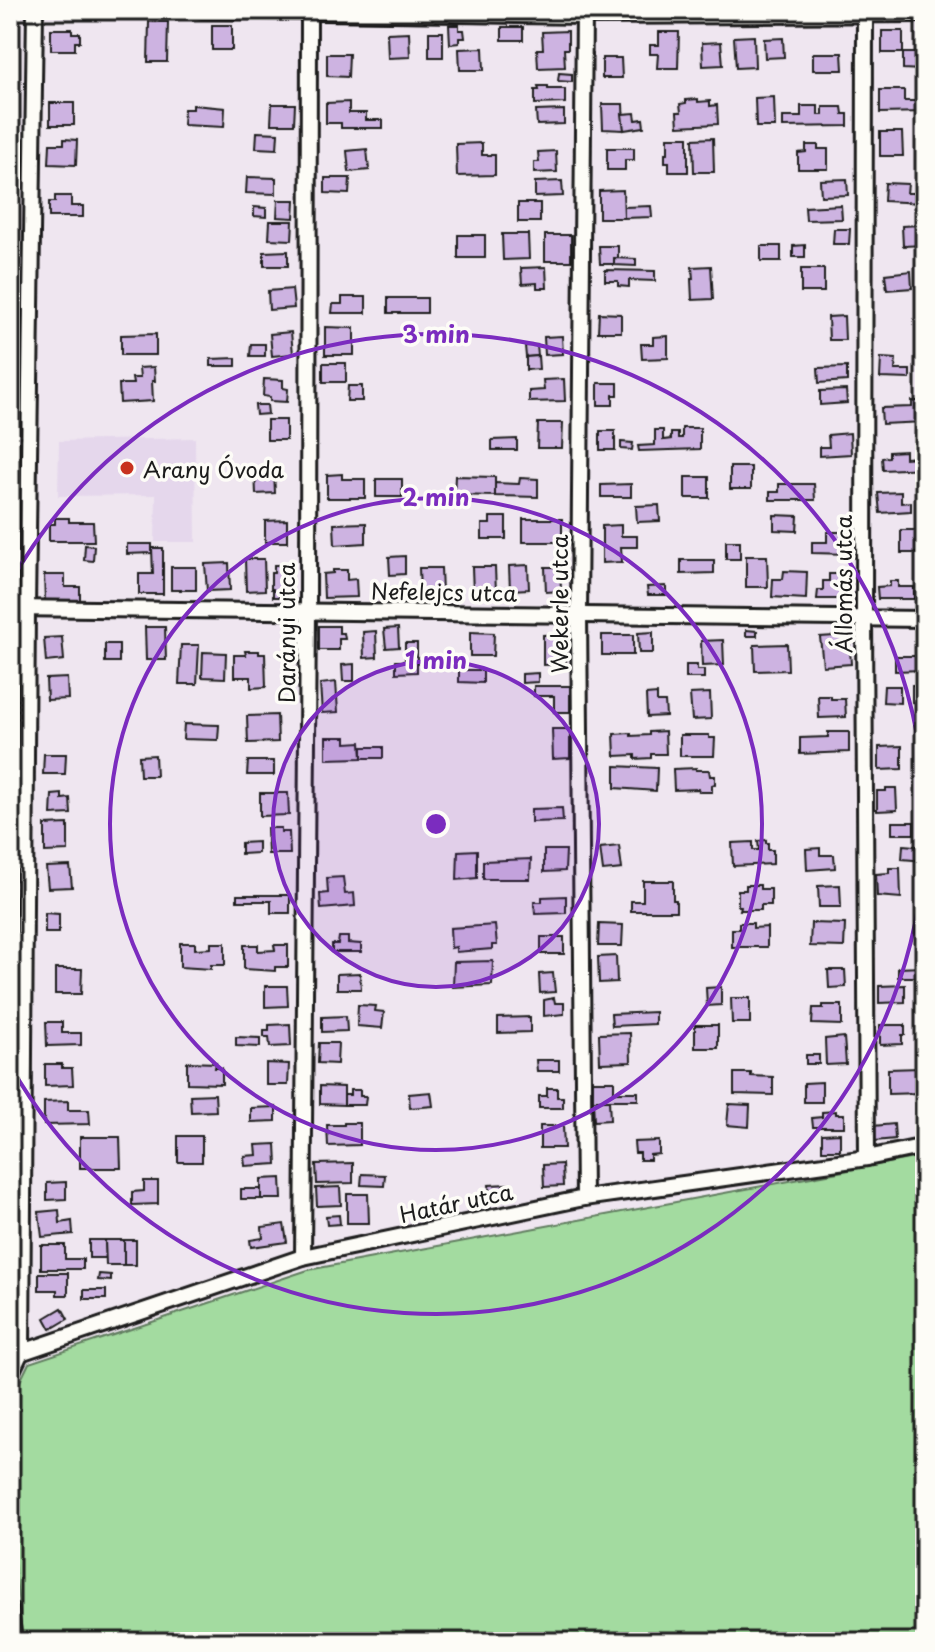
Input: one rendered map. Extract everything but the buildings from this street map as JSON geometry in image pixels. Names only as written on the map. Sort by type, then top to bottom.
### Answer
[{"type":"street","points":[[10,1375],[16,1354],[35,10]]},
{"type":"street","points":[[202,10],[925,14]]},
{"type":"street","name":"Darányi utca","points":[[303,1257],[309,11]]},
{"type":"street","name":"Állomás utca","points":[[865,12],[867,1158]]},
{"type":"street","name":"Wekerle utca","points":[[584,13],[579,614],[584,1198]]},
{"type":"street","name":"Nefelejcs utca","points":[[10,608],[925,619]]},
{"type":"street","name":"Határ utca","points":[[16,1354],[303,1257],[584,1198],[867,1158],[925,1146]]},
{"type":"street","points":[[10,1609],[14,1642]]},
{"type":"shaded area","name":"Arany Óvoda","points":[[195,438],[196,542],[155,542],[156,495],[58,496],[59,441]]},
{"type":"green space","points":[[925,1156],[925,1642],[23,1642],[10,1525],[10,1402],[29,1363],[308,1270]]},
{"type":"place","name":"Arany Óvoda","points":[[127,468]]}]
